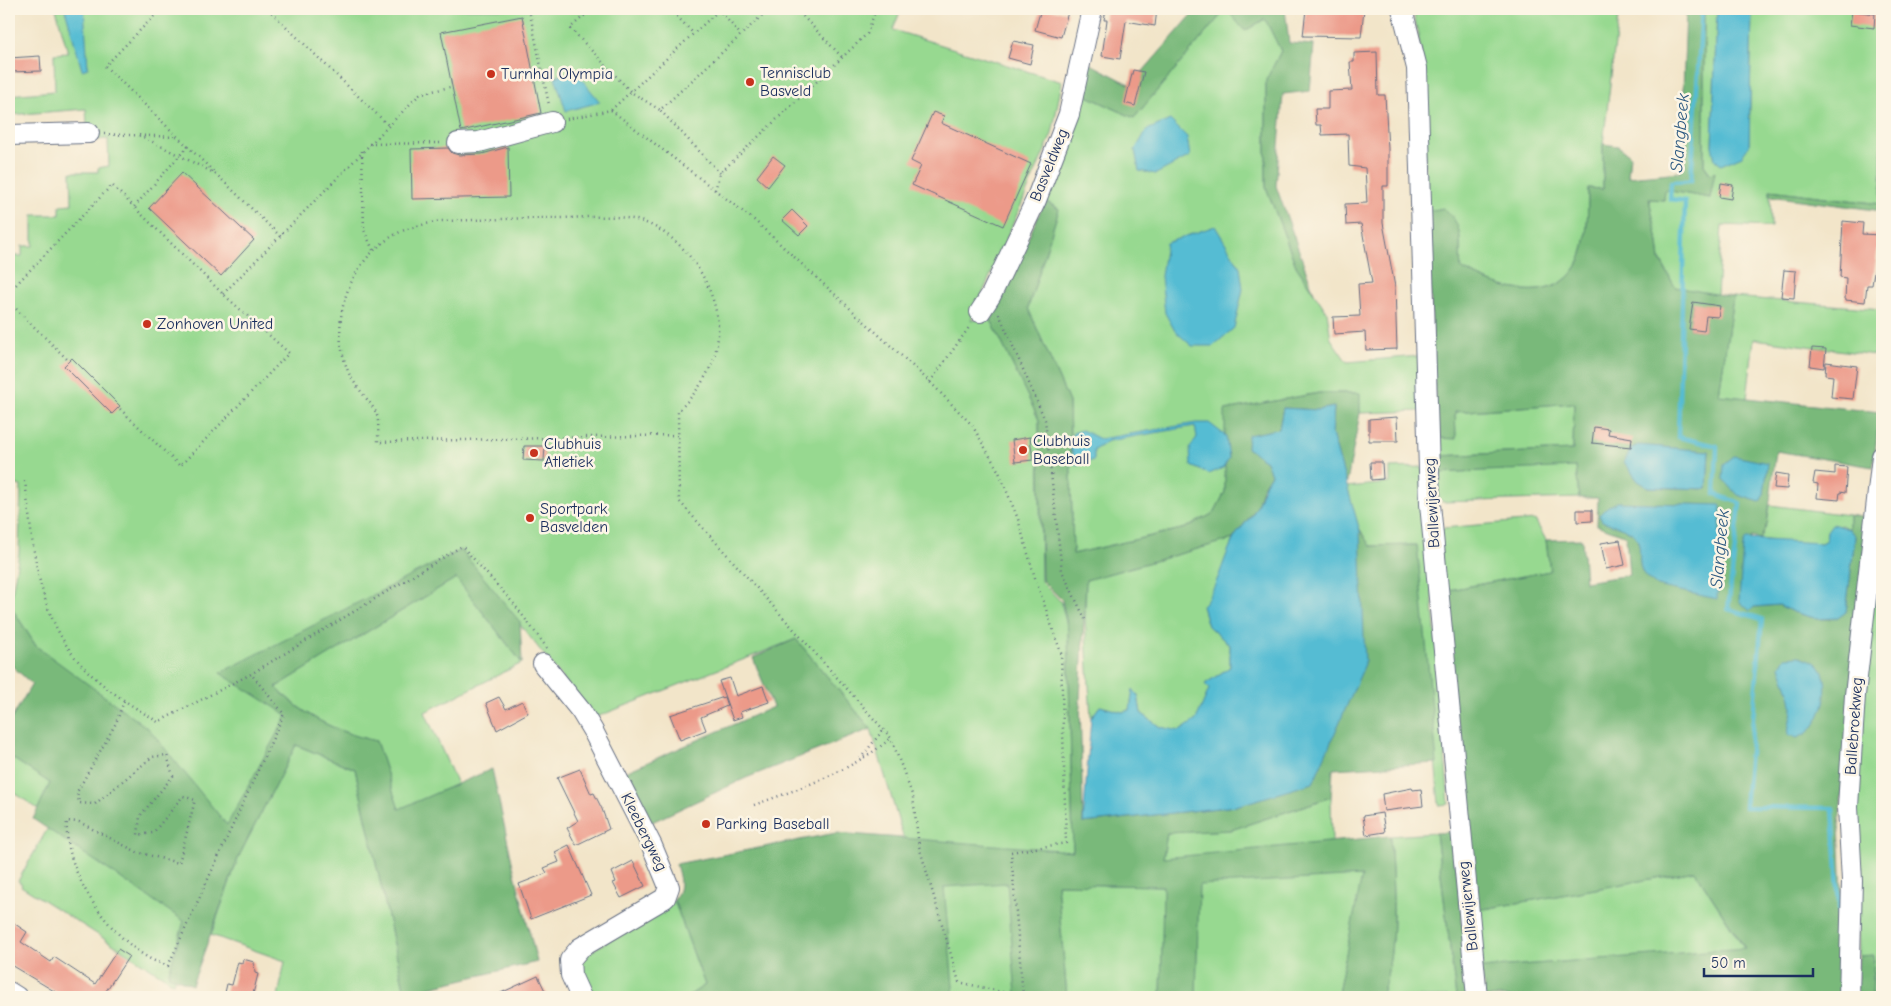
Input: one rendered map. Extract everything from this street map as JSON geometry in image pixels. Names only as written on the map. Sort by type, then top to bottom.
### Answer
[{"type":"street","name":"Basveldweg","points":[[980,312],[991,294],[1036,200],[1069,114],[1092,9]]},
{"type":"street","name":"Ballewijerweg","points":[[1402,9],[1417,68],[1430,504],[1477,997]]},
{"type":"street","points":[[458,143],[479,142],[552,122]]},
{"type":"street","points":[[9,135],[93,133]]},
{"type":"street","name":"Ballebroekweg","points":[[1848,997],[1852,881],[1848,807],[1851,758],[1855,695],[1882,456]]},
{"type":"street","name":"Kleebergweg","points":[[545,657],[593,731],[652,846],[669,887],[665,898],[580,948],[570,960],[571,975],[581,997]]},
{"type":"street","points":[[9,992],[17,997]]},
{"type":"path","points":[[161,9],[105,66],[281,237]]},
{"type":"path","points":[[268,9],[388,125]]},
{"type":"path","points":[[529,9],[552,122],[611,110],[718,10],[741,35]]},
{"type":"path","points":[[592,9],[570,28],[631,92],[660,110],[720,173]]},
{"type":"path","points":[[670,9],[694,34]]},
{"type":"path","points":[[660,110],[769,9]]},
{"type":"path","points":[[796,9],[843,58]]},
{"type":"path","points":[[715,190],[720,173],[843,58],[866,34],[876,9]]},
{"type":"path","points":[[223,294],[420,94],[450,87]]},
{"type":"path","points":[[611,110],[754,220],[930,382],[972,426],[999,472],[1018,519],[1035,578],[1061,653],[1066,843],[1011,852],[1023,997],[959,982],[920,846],[913,797],[891,738],[679,501],[678,411],[697,391],[710,368],[717,347],[719,328],[713,297],[703,274],[686,252],[658,228],[628,218],[440,221],[401,231],[373,250],[361,264],[346,293],[340,327],[340,342],[348,372],[355,386],[377,415],[378,442],[677,435]]},
{"type":"path","points":[[93,133],[178,137]]},
{"type":"path","points":[[139,135],[216,174]]},
{"type":"path","points":[[369,144],[458,143]]},
{"type":"path","points":[[134,207],[188,146]]},
{"type":"path","points":[[362,151],[364,230],[373,250]]},
{"type":"path","points":[[9,292],[112,185],[223,294],[289,353],[180,466],[120,409]]},
{"type":"path","points":[[991,294],[1045,420],[1062,571],[1085,619]]},
{"type":"path","points":[[9,302],[67,359]]},
{"type":"path","points":[[930,382],[980,312]]},
{"type":"path","points":[[25,481],[37,575],[47,608],[74,656],[99,682],[124,701],[158,722],[251,674],[462,546],[514,604],[545,657]]},
{"type":"path","points":[[124,701],[116,723],[77,792],[78,803],[95,804],[152,757],[167,755],[173,776],[140,816],[138,835],[153,833],[183,796],[195,800],[179,863],[137,852],[79,822],[67,822],[65,838],[82,888],[115,932],[147,958],[168,966],[284,714],[251,674]]},
{"type":"path","points":[[859,760],[883,729]]},
{"type":"path","points":[[754,805],[818,782],[876,751],[891,738]]},
{"type":"green space","name":"Sportpark Basvelden","points":[[56,9],[901,9],[893,30],[1062,82],[1052,134],[971,320],[991,320],[1039,420],[1041,581],[1061,602],[1068,630],[1073,851],[1030,858],[1046,997],[951,997],[871,729],[796,639],[594,718],[461,550],[267,675],[288,715],[229,829],[174,983],[21,886],[22,884],[18,881],[106,725],[36,646],[10,605],[19,553],[21,486],[9,483],[9,256],[22,256],[22,246],[33,246],[33,215],[60,215],[60,205],[72,204],[71,172],[98,172],[98,168],[109,166],[108,139],[97,140],[96,126],[87,125],[86,109],[9,115],[9,95],[55,91],[54,54],[68,53]]},
{"type":"green space","points":[[1197,9],[1226,9],[1134,118],[1083,94],[1089,63],[1131,85]]},
{"type":"green space","points":[[1226,9],[1265,18],[1281,51],[1266,81],[1266,187],[1296,266],[1327,312],[1331,339],[1347,362],[1420,356],[1421,411],[1360,413],[1359,393],[1319,393],[1226,410],[1225,492],[1214,513],[1186,528],[1073,554],[1069,402],[1028,308],[1059,209],[1045,201],[1083,94],[1134,118]]},
{"type":"green space","points":[[1226,9],[1285,9],[1289,43],[1314,45],[1310,91],[1283,94],[1276,186],[1314,293],[1296,266],[1266,187],[1266,80],[1281,51],[1265,19],[1245,31]]},
{"type":"green space","points":[[1413,9],[1619,9],[1603,144],[1603,189],[1588,188],[1587,227],[1581,256],[1578,264],[1567,278],[1554,286],[1539,290],[1506,287],[1490,282],[1461,268],[1460,236],[1456,222],[1444,208],[1427,211],[1421,51]]},
{"type":"green space","points":[[1624,9],[1704,9],[1704,165],[1710,174],[1715,172],[1710,198],[1665,190],[1664,200],[1649,199],[1660,260],[1675,287],[1733,297],[1719,395],[1880,412],[1873,467],[1776,451],[1767,524],[1760,539],[1751,537],[1750,611],[1754,607],[1779,605],[1793,612],[1818,619],[1830,619],[1846,612],[1855,536],[1849,529],[1849,515],[1868,518],[1839,825],[1844,943],[1840,997],[1485,997],[1481,968],[1745,948],[1695,871],[1473,911],[1444,591],[1550,571],[1546,540],[1582,539],[1585,582],[1629,575],[1626,536],[1597,525],[1598,498],[1579,498],[1576,467],[1437,473],[1437,456],[1573,450],[1574,403],[1455,412],[1456,439],[1437,438],[1427,211],[1444,208],[1451,215],[1456,222],[1460,236],[1461,268],[1475,275],[1490,282],[1523,290],[1539,290],[1554,286],[1567,278],[1578,264],[1584,247],[1587,227],[1588,188],[1603,189],[1603,144],[1618,146],[1630,155],[1628,177],[1680,172],[1686,11]],"holes":[[[1693,303],[1705,322],[1704,331],[1689,329]],[[1709,451],[1707,489],[1647,487]],[[1721,505],[1664,587],[1657,586],[1635,535],[1625,529]]]},
{"type":"green space","points":[[1704,9],[1717,9],[1712,146],[1749,146],[1752,9],[1882,9],[1881,204],[1770,190],[1771,227],[1722,225],[1717,295],[1675,287],[1660,259],[1649,199],[1664,200],[1665,190],[1710,198],[1714,173],[1711,174],[1704,165]]},
{"type":"green space","points":[[1882,175],[1882,211],[1770,196],[1770,190],[1881,204]]},
{"type":"green space","points":[[1045,201],[1059,209],[1028,308],[1069,402],[1073,554],[1186,528],[1214,513],[1225,492],[1225,410],[1319,393],[1360,393],[1360,413],[1346,487],[1332,434],[1334,407],[1318,410],[1283,408],[1279,429],[1247,448],[1266,461],[1271,474],[1262,488],[1257,507],[1233,539],[1086,580],[1080,699],[1083,823],[1236,806],[1360,531],[1355,521],[1370,546],[1417,545],[1437,763],[1333,769],[1331,797],[1231,830],[1167,833],[1163,858],[1390,836],[1393,897],[1392,938],[1390,959],[1381,997],[1337,997],[1362,876],[1199,885],[1196,997],[1161,997],[1163,886],[1057,884],[1067,997],[977,997],[1016,995],[1007,883],[944,887],[954,997],[687,997],[705,985],[674,900],[679,891],[680,883],[676,864],[836,833],[1073,851],[1068,630],[1062,600],[1042,580],[1039,420],[991,320]]},
{"type":"green space","points":[[1733,297],[1882,309],[1882,356],[1754,339],[1747,398],[1719,395]]},
{"type":"green space","points":[[1574,403],[1573,450],[1437,456],[1437,438],[1456,438],[1455,412]]},
{"type":"green space","points":[[1576,466],[1579,498],[1442,502],[1439,498],[1437,473]]},
{"type":"green space","points":[[1422,467],[1449,804],[1439,805],[1417,545],[1369,546],[1355,521],[1346,487],[1390,483],[1390,468]]},
{"type":"green space","points":[[1770,505],[1849,515],[1849,529],[1841,525],[1827,531],[1826,540],[1821,543],[1780,542],[1760,539],[1767,524]]},
{"type":"green space","points":[[1535,520],[1546,540],[1550,571],[1444,591],[1440,533],[1443,528]]},
{"type":"green space","points":[[1233,539],[1216,583],[1202,606],[1208,626],[1230,645],[1230,667],[1205,684],[1210,689],[1196,721],[1180,731],[1160,727],[1141,713],[1138,696],[1133,690],[1130,710],[1122,712],[1100,706],[1091,718],[1085,619],[1086,580]]},
{"type":"green space","points":[[461,550],[520,622],[522,663],[456,578],[276,687],[309,715],[335,728],[376,741],[399,809],[492,769],[513,866],[537,962],[405,993],[355,769],[296,745],[239,856],[192,985],[168,975],[184,921],[33,819],[50,783],[9,756],[9,723],[32,684],[11,665],[9,656],[9,606],[36,646],[149,729],[227,825],[287,715],[220,673]]},
{"type":"green space","points":[[456,578],[522,663],[425,712],[457,784],[399,810],[376,741],[348,733],[322,722],[298,707],[276,687]]},
{"type":"green space","points":[[1874,581],[1882,583],[1882,997],[1872,997],[1874,956],[1859,956],[1855,809]]},
{"type":"green space","points":[[796,639],[871,729],[746,778],[650,823],[623,773],[773,707],[753,658]]},
{"type":"green space","points":[[296,745],[355,769],[405,993],[388,997],[278,997],[285,961],[211,935],[239,856]]},
{"type":"green space","points":[[9,756],[50,783],[38,809],[9,789]]},
{"type":"green space","points":[[1331,797],[1332,842],[1163,859],[1167,833],[1231,830]]},
{"type":"green space","points":[[1453,832],[1470,997],[1456,997],[1436,833]]},
{"type":"green space","points":[[1436,833],[1456,997],[1381,997],[1390,959],[1392,938],[1393,897],[1390,836]]},
{"type":"green space","points":[[1695,871],[1745,949],[1481,968],[1473,911]]},
{"type":"green space","points":[[1363,876],[1337,997],[1196,997],[1198,884]]},
{"type":"green space","points":[[1057,884],[1164,886],[1161,997],[1067,997]]},
{"type":"green space","points":[[674,900],[705,985],[687,997],[590,997],[581,972],[581,967],[587,956],[593,950]]},
{"type":"green space","points":[[1874,955],[1872,997],[1856,997],[1859,956]]},
{"type":"water","points":[[65,9],[84,9],[88,68],[82,70]]},
{"type":"water","points":[[1717,9],[1752,9],[1749,146],[1742,156],[1721,165],[1715,160],[1712,146]]},
{"type":"water","points":[[575,71],[600,102],[566,111],[555,77]]},
{"type":"water","points":[[1170,120],[1187,137],[1190,156],[1156,174],[1139,171],[1135,150],[1147,130]]},
{"type":"water","points":[[1215,226],[1240,267],[1243,289],[1234,328],[1213,346],[1192,346],[1175,331],[1165,313],[1161,276],[1166,243]]},
{"type":"water","points":[[1334,407],[1332,434],[1360,531],[1365,664],[1313,783],[1236,806],[1083,823],[1091,718],[1100,706],[1122,712],[1130,710],[1133,689],[1138,696],[1141,713],[1160,727],[1180,731],[1196,720],[1209,689],[1205,684],[1230,667],[1230,645],[1208,626],[1202,606],[1216,583],[1233,540],[1255,510],[1264,486],[1271,474],[1266,461],[1247,448],[1248,435],[1279,429],[1283,408],[1318,410]]},
{"type":"water","points":[[1196,423],[1209,423],[1226,436],[1229,458],[1223,468],[1209,474],[1191,466],[1190,448],[1197,437],[1195,426],[1108,441],[1094,450],[1094,460],[1076,466],[1070,445],[1073,433],[1082,430],[1100,439]]},
{"type":"water","points":[[1638,445],[1709,451],[1707,489],[1648,487],[1638,481],[1624,462],[1632,448]]},
{"type":"water","points":[[1734,456],[1768,463],[1764,494],[1760,502],[1738,495],[1723,479],[1724,464]]},
{"type":"water","points":[[1617,502],[1721,505],[1717,599],[1657,586],[1647,578],[1641,568],[1639,543],[1634,535],[1623,528],[1602,521],[1599,515],[1607,507]]},
{"type":"water","points":[[1832,524],[1849,529],[1855,536],[1846,612],[1838,618],[1818,619],[1793,612],[1779,605],[1754,607],[1750,611],[1739,601],[1743,545],[1746,539],[1821,543],[1826,540],[1827,531]]},
{"type":"water","points":[[1800,656],[1818,665],[1823,672],[1826,689],[1823,708],[1815,724],[1807,733],[1797,738],[1789,735],[1792,703],[1780,666],[1785,657]]},
{"type":"building","points":[[1041,9],[1068,12],[1061,37],[1035,30]]},
{"type":"building","points":[[1106,9],[1157,9],[1155,26],[1126,21],[1120,59],[1102,56],[1107,20],[1104,20]]},
{"type":"building","points":[[1306,9],[1364,9],[1361,37],[1303,36]]},
{"type":"building","points":[[1852,11],[1875,14],[1874,28],[1850,25]]},
{"type":"building","name":"Turnhal Olympia","points":[[522,16],[541,113],[461,131],[441,32]]},
{"type":"building","points":[[1013,41],[1034,45],[1030,64],[1008,58]]},
{"type":"building","points":[[1377,52],[1378,95],[1385,95],[1388,149],[1388,186],[1383,186],[1383,223],[1395,287],[1397,349],[1366,350],[1365,332],[1334,334],[1333,317],[1360,316],[1358,284],[1372,283],[1361,224],[1346,225],[1345,204],[1367,203],[1365,168],[1349,166],[1348,134],[1322,135],[1321,125],[1316,125],[1315,109],[1328,109],[1328,91],[1352,90],[1350,62],[1354,62],[1354,53]]},
{"type":"building","points":[[40,56],[41,71],[9,72],[9,58]]},
{"type":"building","points":[[1133,70],[1144,72],[1135,106],[1125,103]]},
{"type":"building","points":[[933,112],[944,116],[941,123],[1031,164],[1003,226],[912,185],[921,166],[911,161]]},
{"type":"building","points":[[508,147],[509,197],[412,199],[411,149],[448,148],[452,153],[459,155],[482,154]]},
{"type":"building","points":[[773,156],[785,165],[768,187],[757,177]]},
{"type":"building","points":[[182,173],[254,240],[221,276],[149,208]]},
{"type":"building","points":[[1721,183],[1733,185],[1731,199],[1719,197]]},
{"type":"building","points":[[792,210],[808,226],[799,235],[782,220]]},
{"type":"building","points":[[1843,221],[1863,223],[1862,234],[1880,235],[1872,285],[1867,285],[1865,302],[1845,300],[1846,278],[1840,277]]},
{"type":"building","points":[[1784,270],[1796,271],[1794,298],[1781,297]]},
{"type":"building","points":[[1693,302],[1720,306],[1718,317],[1706,316],[1704,331],[1689,329]]},
{"type":"building","points":[[1812,348],[1826,349],[1824,368],[1810,366]]},
{"type":"building","points":[[72,358],[120,406],[112,414],[64,366]]},
{"type":"building","points":[[1826,362],[1857,366],[1853,399],[1831,397],[1833,376],[1825,375]]},
{"type":"building","points":[[1397,417],[1398,441],[1369,441],[1369,419]]},
{"type":"building","points":[[1594,427],[1609,429],[1608,434],[1632,438],[1631,447],[1592,443]]},
{"type":"building","name":"Clubhuis Baseball","points":[[1030,437],[1033,460],[1015,462],[1012,440]]},
{"type":"building","name":"Clubhuis Atletiek","points":[[524,446],[545,446],[544,461],[523,460]]},
{"type":"building","points":[[1370,462],[1382,462],[1383,479],[1371,480]]},
{"type":"building","points":[[1835,466],[1847,467],[1845,493],[1840,492],[1839,500],[1817,498],[1818,484],[1813,483],[1815,472],[1835,474]]},
{"type":"building","points":[[1776,473],[1788,475],[1787,489],[1774,488]]},
{"type":"building","points":[[1577,510],[1592,510],[1592,521],[1577,522]]},
{"type":"building","points":[[1620,540],[1625,565],[1606,569],[1601,543]]},
{"type":"building","points":[[730,678],[736,696],[763,686],[769,702],[740,712],[742,717],[733,720],[719,681]]},
{"type":"building","points":[[499,697],[506,709],[522,701],[528,713],[497,730],[486,703]]},
{"type":"building","points":[[724,697],[727,706],[701,717],[706,730],[680,740],[670,715]]},
{"type":"building","points":[[580,769],[591,794],[594,793],[602,809],[609,829],[576,845],[567,828],[578,821],[557,778]]},
{"type":"building","points":[[1412,788],[1413,790],[1421,789],[1423,806],[1384,811],[1382,794]]},
{"type":"building","points":[[1382,813],[1385,832],[1366,835],[1363,816]]},
{"type":"building","points":[[569,845],[591,895],[531,919],[519,884],[547,873],[544,868],[559,862],[555,852]]},
{"type":"building","points":[[633,861],[645,886],[621,898],[613,883],[616,882],[612,872]]},
{"type":"building","points":[[9,920],[27,932],[21,942],[51,962],[54,957],[95,984],[118,949],[129,956],[102,997],[64,997],[9,964]]},
{"type":"building","points":[[243,959],[254,962],[255,973],[258,974],[253,994],[249,993],[248,997],[224,997],[227,984],[232,985],[238,962],[242,963]]},
{"type":"building","points":[[538,976],[548,997],[492,997]]},
{"type":"waterway","name":"Slangbeek","points":[[1702,9],[1691,181],[1671,182],[1670,199],[1685,201],[1678,437],[1717,446],[1715,494],[1740,503],[1728,609],[1762,619],[1745,807],[1833,808],[1841,937]]},
{"type":"place","name":"Turnhal Olympia","points":[[491,74]]},
{"type":"place","name":"Tennisclub Basveld","points":[[750,82]]},
{"type":"place","name":"Zonhoven United","points":[[147,324]]},
{"type":"place","name":"Clubhuis Baseball","points":[[1023,450]]},
{"type":"place","name":"Clubhuis Atletiek","points":[[534,453]]},
{"type":"place","name":"Sportpark Basvelden","points":[[530,518]]},
{"type":"place","name":"Parking Baseball","points":[[706,824]]}]
